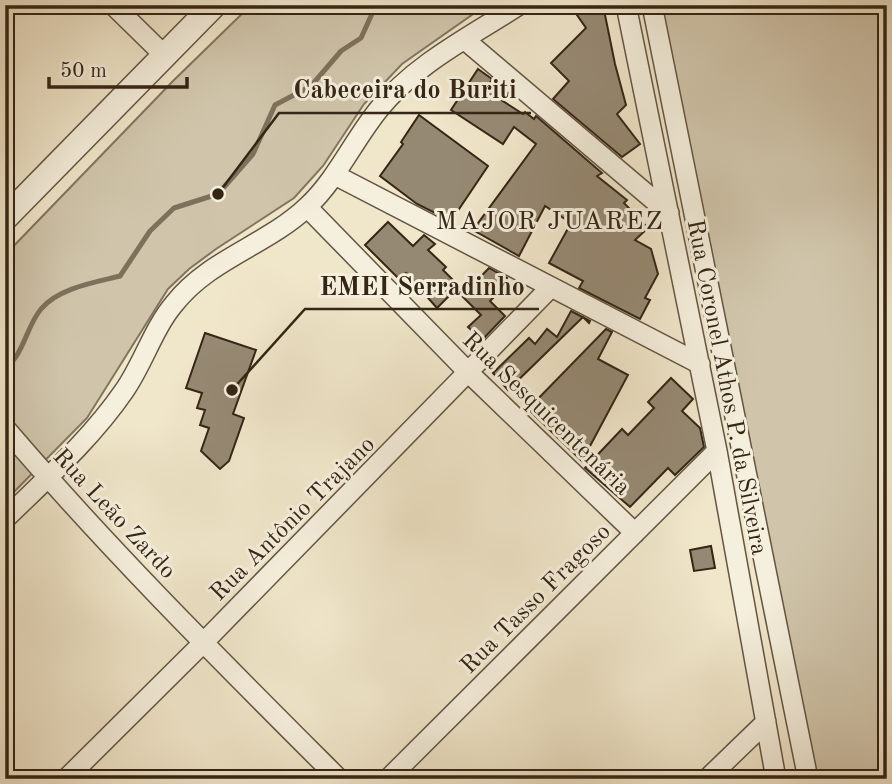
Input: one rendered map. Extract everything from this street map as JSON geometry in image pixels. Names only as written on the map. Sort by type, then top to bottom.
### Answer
[{"type":"street","points":[[113,5],[164,55]]},
{"type":"street","points":[[5,218],[214,5]]},
{"type":"street","points":[[5,519],[102,422],[127,388],[172,306],[184,292],[216,266],[288,222],[307,207],[335,175],[378,110],[407,79],[519,5]]},
{"type":"street","name":"Rua Coronel Athos P. da Silveira","points":[[626,5],[717,451],[776,779]]},
{"type":"street","points":[[652,5],[808,779]]},
{"type":"street","points":[[465,40],[669,213]]},
{"type":"street","points":[[335,175],[700,364]]},
{"type":"street","name":"Rua Sesquicentenária","points":[[307,207],[469,373],[635,533]]},
{"type":"street","name":"Rua Antônio Trajano","points":[[66,779],[550,288]]},
{"type":"street","name":"Rua Leão Zardo","points":[[5,428],[47,478],[203,643],[340,779]]},
{"type":"street","name":"Rua Tasso Fragoso","points":[[388,779],[717,451]]},
{"type":"street","points":[[707,779],[766,722]]},
{"type":"shaded area","points":[[251,5],[486,5],[402,64],[364,104],[323,166],[294,198],[216,249],[168,289],[87,418],[5,501],[5,255],[173,81]]},
{"type":"shaded area","points":[[661,5],[887,5],[887,779],[816,779]]},
{"type":"building","points":[[570,5],[603,5],[626,105],[617,114],[640,144],[622,157],[553,99],[569,81],[551,63],[586,28]]},
{"type":"building","points":[[478,69],[492,79],[487,88],[494,92],[492,94],[523,114],[525,112],[534,119],[536,116],[602,173],[597,176],[627,200],[624,203],[648,228],[635,240],[651,249],[658,274],[645,298],[650,300],[640,319],[579,288],[583,281],[549,263],[571,223],[545,206],[519,256],[473,230],[536,144],[514,127],[503,144],[451,110]]},
{"type":"building","points":[[419,115],[488,166],[451,221],[417,204],[380,176],[403,144],[401,142]]},
{"type":"building","points":[[388,222],[413,246],[424,235],[435,244],[428,250],[446,267],[443,270],[459,286],[437,308],[406,273],[399,279],[365,245]]},
{"type":"building","points":[[489,268],[507,278],[509,282],[490,301],[505,316],[482,340],[468,327],[481,315],[462,296]]},
{"type":"building","points":[[571,311],[583,317],[508,390],[493,373],[529,338],[535,344],[547,329],[557,337]]},
{"type":"building","points":[[606,329],[612,332],[598,359],[628,375],[582,461],[528,409]]},
{"type":"building","points":[[205,333],[256,350],[233,414],[244,418],[229,461],[220,469],[201,451],[209,428],[200,425],[205,410],[197,408],[202,393],[186,388]]},
{"type":"building","points":[[671,378],[693,399],[682,411],[700,428],[704,447],[675,475],[668,468],[630,507],[585,468],[622,429],[628,435],[654,408],[648,402]]},
{"type":"building","points":[[711,546],[715,568],[694,571],[690,550]]},
{"type":"waterway","points":[[5,369],[17,355],[36,316],[48,302],[78,287],[120,276],[150,231],[174,208],[218,194],[253,154],[275,105],[311,86],[341,51],[361,38],[376,5]]},
{"type":"place","name":"Cabeceira do Buriti","points":[[218,194]]},
{"type":"place","name":"EMEI Serradinho","points":[[232,390]]},
{"type":"district","name":"MAJOR JUAREZ","points":[[550,220]]}]
